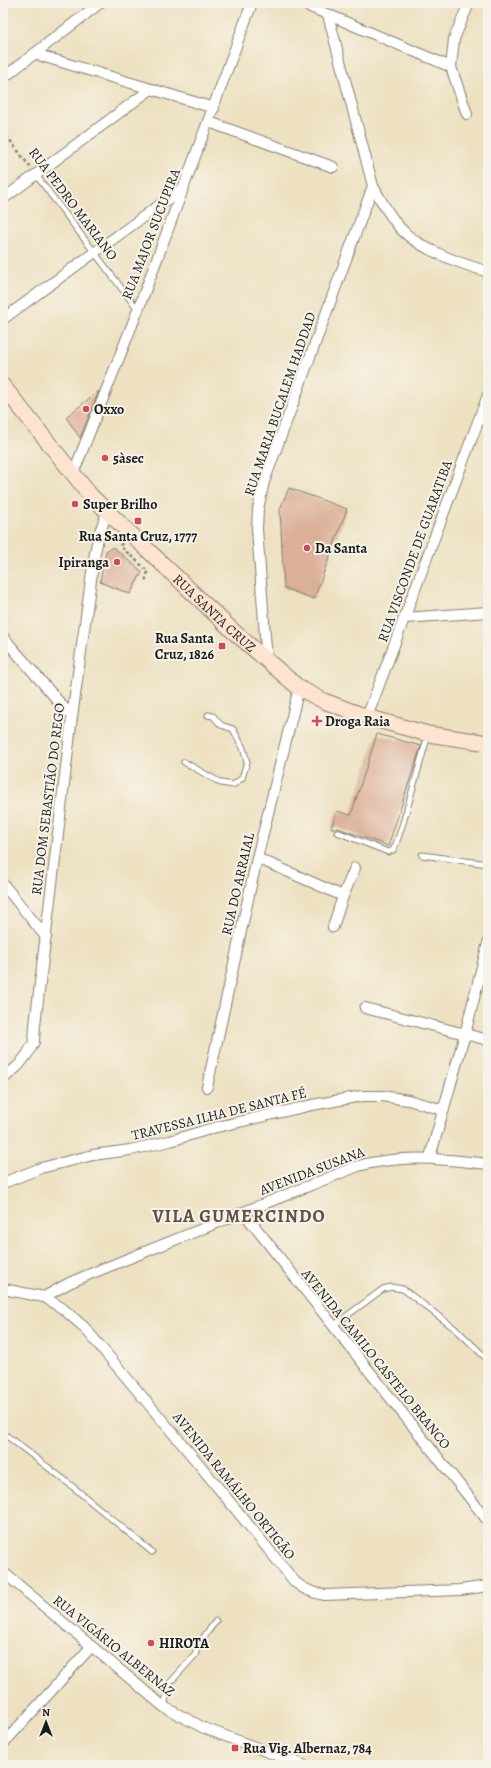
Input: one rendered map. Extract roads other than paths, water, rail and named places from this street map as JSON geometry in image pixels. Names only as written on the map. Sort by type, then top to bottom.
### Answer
[{"type":"main road","name":"RUA SANTA CRUZ","points":[[3,386],[72,474],[107,513],[267,662],[299,688],[324,701],[367,717],[428,734],[488,743]]},
{"type":"street","points":[[3,78],[100,3]]},
{"type":"street","name":"RUA MAJOR SUCUPIRA","points":[[72,474],[138,310],[252,3]]},
{"type":"street","points":[[301,3],[451,67]]},
{"type":"street","points":[[467,114],[451,67],[454,39],[469,3]]},
{"type":"street","points":[[328,15],[373,186],[387,211],[406,233],[421,244],[459,263],[488,272]]},
{"type":"street","points":[[35,54],[214,108]]},
{"type":"street","points":[[3,199],[151,89]]},
{"type":"street","points":[[209,122],[333,167]]},
{"type":"street","name":"RUA MARIA BUCALEM HADDAD","points":[[267,662],[257,529],[258,509],[264,482],[373,186]]},
{"type":"street","points":[[3,319],[183,188]]},
{"type":"street","name":"RUA VISCONDE DE GUARATIBA","points":[[367,717],[488,395]]},
{"type":"street","name":"RUA DOM SEBASTIÃO DO REGO","points":[[3,1079],[19,1065],[34,1042],[72,717],[96,545],[107,513]]},
{"type":"street","points":[[405,618],[488,612]]},
{"type":"street","points":[[3,637],[72,717]]},
{"type":"street","name":"RUA DO ARRAIAL","points":[[207,1087],[257,858],[299,688]]},
{"type":"street","points":[[257,858],[343,896]]},
{"type":"street","points":[[333,927],[343,896],[355,868]]},
{"type":"street","points":[[3,884],[46,937]]},
{"type":"street","points":[[430,1158],[465,1034],[488,943]]},
{"type":"street","points":[[364,1008],[488,1040]]},
{"type":"street","name":"TRAVESSA ILHA DE SANTA FÉ","points":[[3,1183],[41,1168],[93,1155],[130,1150],[312,1105],[362,1096],[382,1096],[408,1100],[444,1110]]},
{"type":"street","name":"AVENIDA SUSANA","points":[[44,1297],[69,1283],[95,1272],[358,1166],[395,1159],[430,1158],[488,1164]]},
{"type":"street","name":"AVENIDA CAMILO CASTELO BRANCO","points":[[244,1213],[488,1521]]},
{"type":"street","name":"AVENIDA RAMÁLHO ORTIGÃO","points":[[3,1289],[44,1297],[62,1308],[84,1327],[198,1462],[295,1582],[302,1588],[313,1593],[325,1595],[460,1590],[488,1586]]},
{"type":"street","name":"RUA VIGÁRIO ALBERNAZ","points":[[3,1572],[164,1707],[204,1728],[281,1762],[303,1765]]},
{"type":"street","points":[[3,1744],[91,1647]]},
{"type":"lane","name":"RUA PEDRO MARIANO","points":[[36,175],[138,310]]},
{"type":"lane","points":[[184,762],[221,783],[233,785],[242,778],[247,762],[243,748],[236,734],[233,729],[221,725],[213,716],[208,716]]},
{"type":"lane","points":[[337,832],[388,852],[393,850],[403,823],[428,734]]},
{"type":"lane","points":[[422,855],[488,864]]},
{"type":"lane","points":[[333,1326],[383,1289],[391,1287],[403,1289],[458,1331],[488,1360]]},
{"type":"lane","points":[[3,1433],[62,1478],[152,1552]]},
{"type":"lane","points":[[164,1707],[169,1684],[195,1655],[199,1643],[216,1621]]},
{"type":"place","name":"Oxxo","points":[[86,409]]},
{"type":"place","name":"5àsec","points":[[105,458]]},
{"type":"place","name":"Super Brilho","points":[[75,504]]},
{"type":"place","name":"Rua Santa Cruz, 1777","points":[[138,521]]},
{"type":"place","name":"Da Santa","points":[[307,548]]},
{"type":"place","name":"Ipiranga","points":[[117,562]]},
{"type":"place","name":"Rua Santa Cruz, 1826","points":[[222,646]]},
{"type":"place","name":"Droga Raia","points":[[317,721]]},
{"type":"place","name":"HIROTA","points":[[151,1643]]},
{"type":"place","name":"Rua Vig. Albernaz, 784","points":[[235,1748]]},
{"type":"district","name":"VILA GUMERCINDO","points":[[239,1216]]}]
